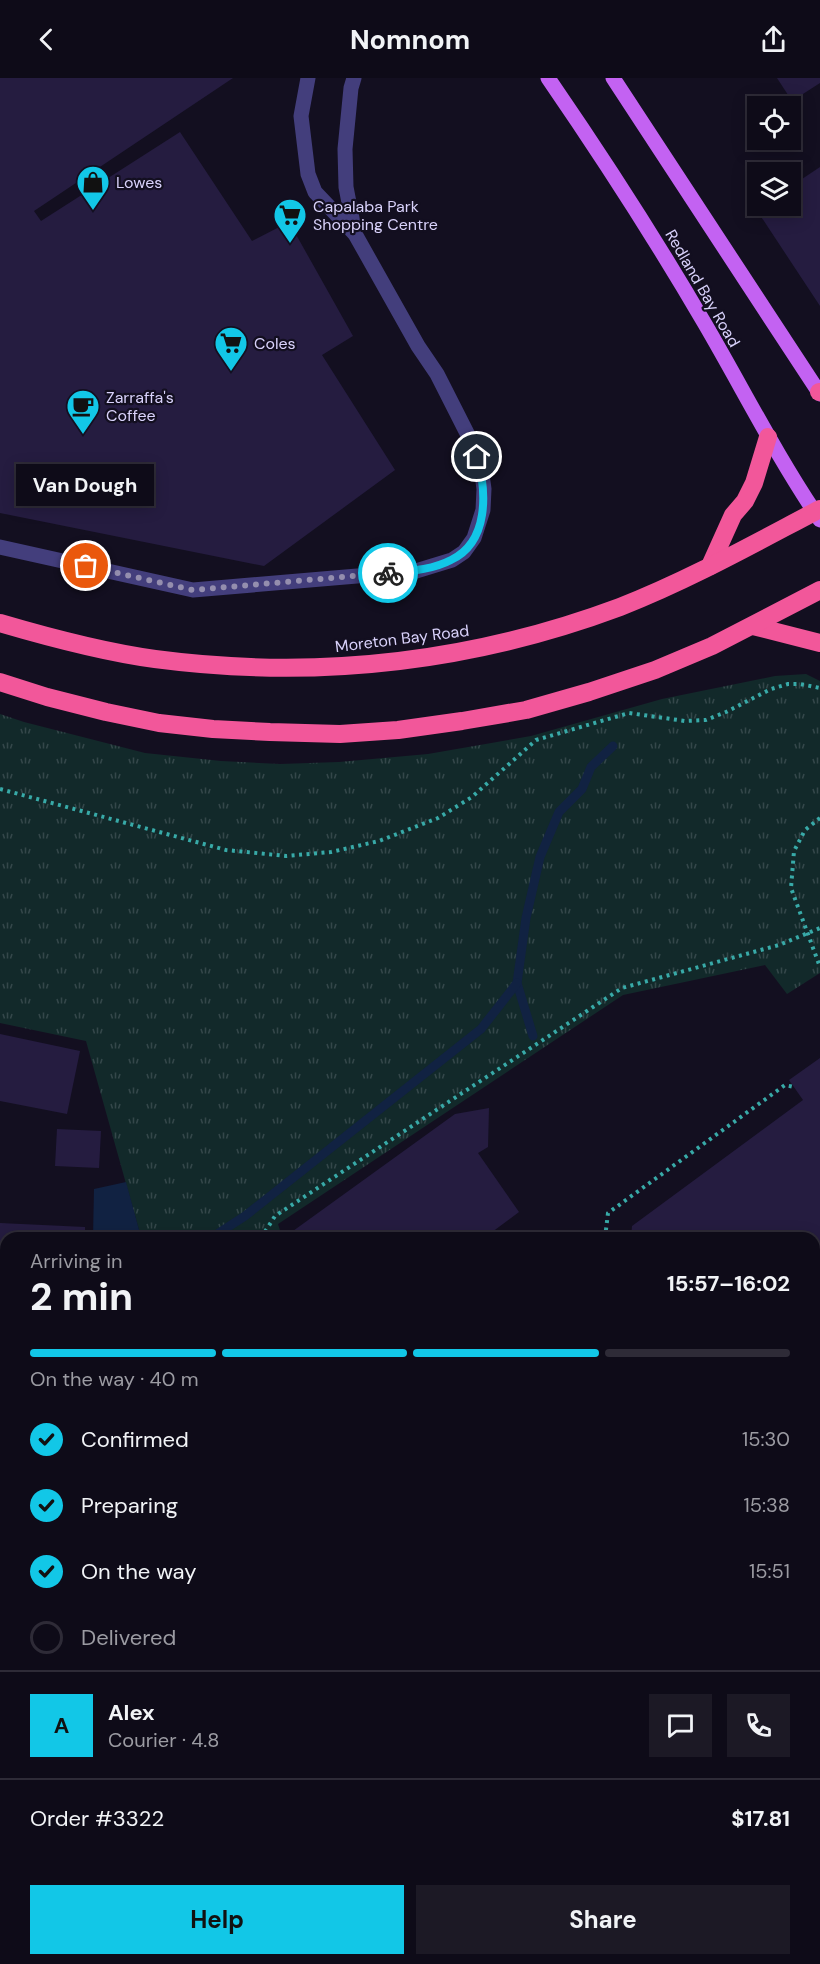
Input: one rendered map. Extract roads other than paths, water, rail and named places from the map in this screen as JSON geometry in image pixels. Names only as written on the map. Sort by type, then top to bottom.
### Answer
[{"type":"highway","points":[[710,566],[733,515],[745,501],[754,483],[768,437]]},
{"type":"highway","name":"Moreton Bay Road","points":[[0,623],[67,642],[154,658],[218,665],[289,669],[346,667],[435,657],[526,637],[621,606],[818,514]]},
{"type":"highway","points":[[0,682],[87,707],[159,723],[270,732],[340,734],[386,730],[462,721],[526,710],[589,692],[655,670],[712,646],[820,590]]},
{"type":"highway","points":[[753,626],[820,643]]},
{"type":"main road","name":"Redland Bay Road","points":[[548,78],[654,238],[768,437],[818,514]]},
{"type":"main road","points":[[613,78],[820,393]]},
{"type":"street","points":[[0,547],[193,590],[416,571],[444,563],[464,552],[474,538],[483,510],[484,489],[477,457],[437,374],[418,346],[355,234],[315,192],[308,174],[301,116],[308,78]]},
{"type":"street","points":[[354,78],[345,149],[346,187],[355,234]]},
{"type":"water","points":[[126,1182],[140,1232],[93,1232],[94,1189]]},
{"type":"waterway","points":[[533,1036],[517,983],[526,918],[540,857],[559,812],[582,789],[591,767],[613,746]]},
{"type":"waterway","points":[[220,1232],[245,1216],[481,1029],[517,983]]},
{"type":"place","name":"Lowes","points":[[93,211]]},
{"type":"place","name":"Capalaba Park Shopping Centre","points":[[290,244]]},
{"type":"place","name":"Coles","points":[[231,372]]},
{"type":"place","name":"Zarraffa's Coffee","points":[[83,435]]},
{"type":"place","name":"Van Dough","points":[[86,566]]}]
